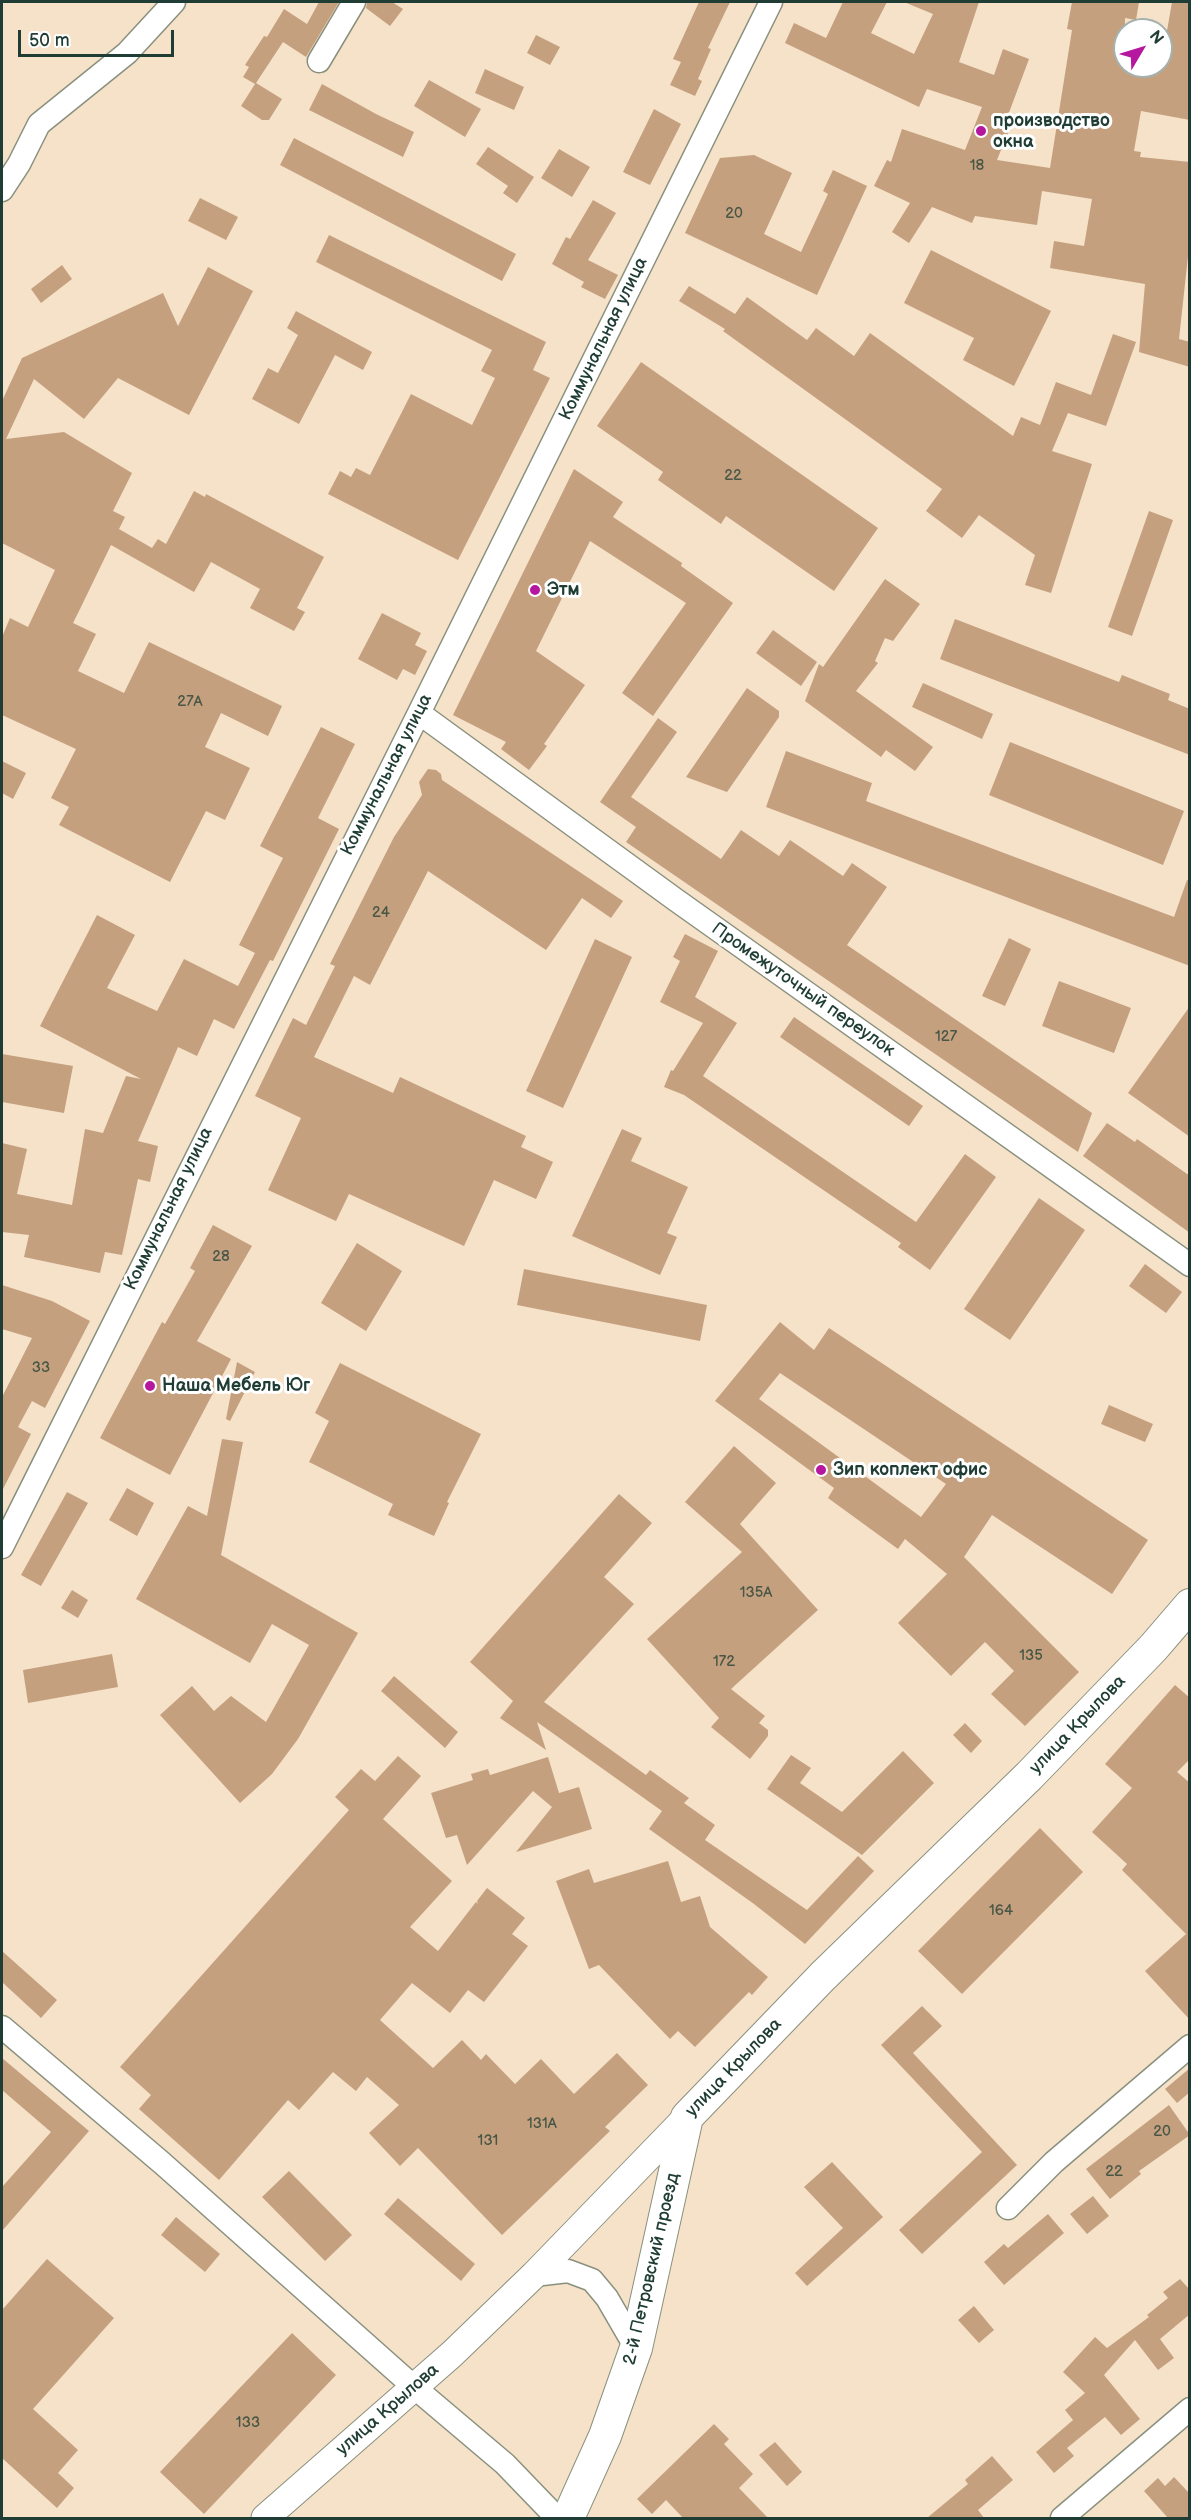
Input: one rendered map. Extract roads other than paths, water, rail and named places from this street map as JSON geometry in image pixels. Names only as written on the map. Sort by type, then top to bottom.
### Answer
[{"type":"main road","name":"улица Крылова","points":[[687,2116],[824,1976],[1029,1776],[1153,1648],[1190,1605]]},
{"type":"main road","name":"2-й Петровский проезд","points":[[568,2518],[605,2436],[636,2348],[687,2116]]},
{"type":"street","points":[[2,190],[19,164],[39,124],[127,53],[174,2]]},
{"type":"street","points":[[319,61],[354,2]]},
{"type":"street","name":"Коммунальная улица","points":[[2,1547],[771,2]]},
{"type":"street","name":"Промежуточный переулок","points":[[419,713],[676,900],[1190,1265]]},
{"type":"street","points":[[2,2027],[162,2163],[414,2387],[505,2464],[557,2518]]},
{"type":"street","points":[[1008,2208],[1054,2162],[1190,2046]]},
{"type":"street","name":"улица Крылова","points":[[265,2518],[414,2387],[534,2275],[687,2116]]},
{"type":"street","points":[[534,2275],[568,2271],[592,2280],[607,2298],[636,2348]]},
{"type":"street","points":[[1062,2518],[1190,2409]]},
{"type":"place","name":"производство окна","points":[[981,131]]},
{"type":"place","name":"Этм","points":[[535,590]]},
{"type":"place","name":"Наша Мебель Юг","points":[[150,1386]]},
{"type":"place","name":"Зип коплект офис","points":[[821,1470]]}]
